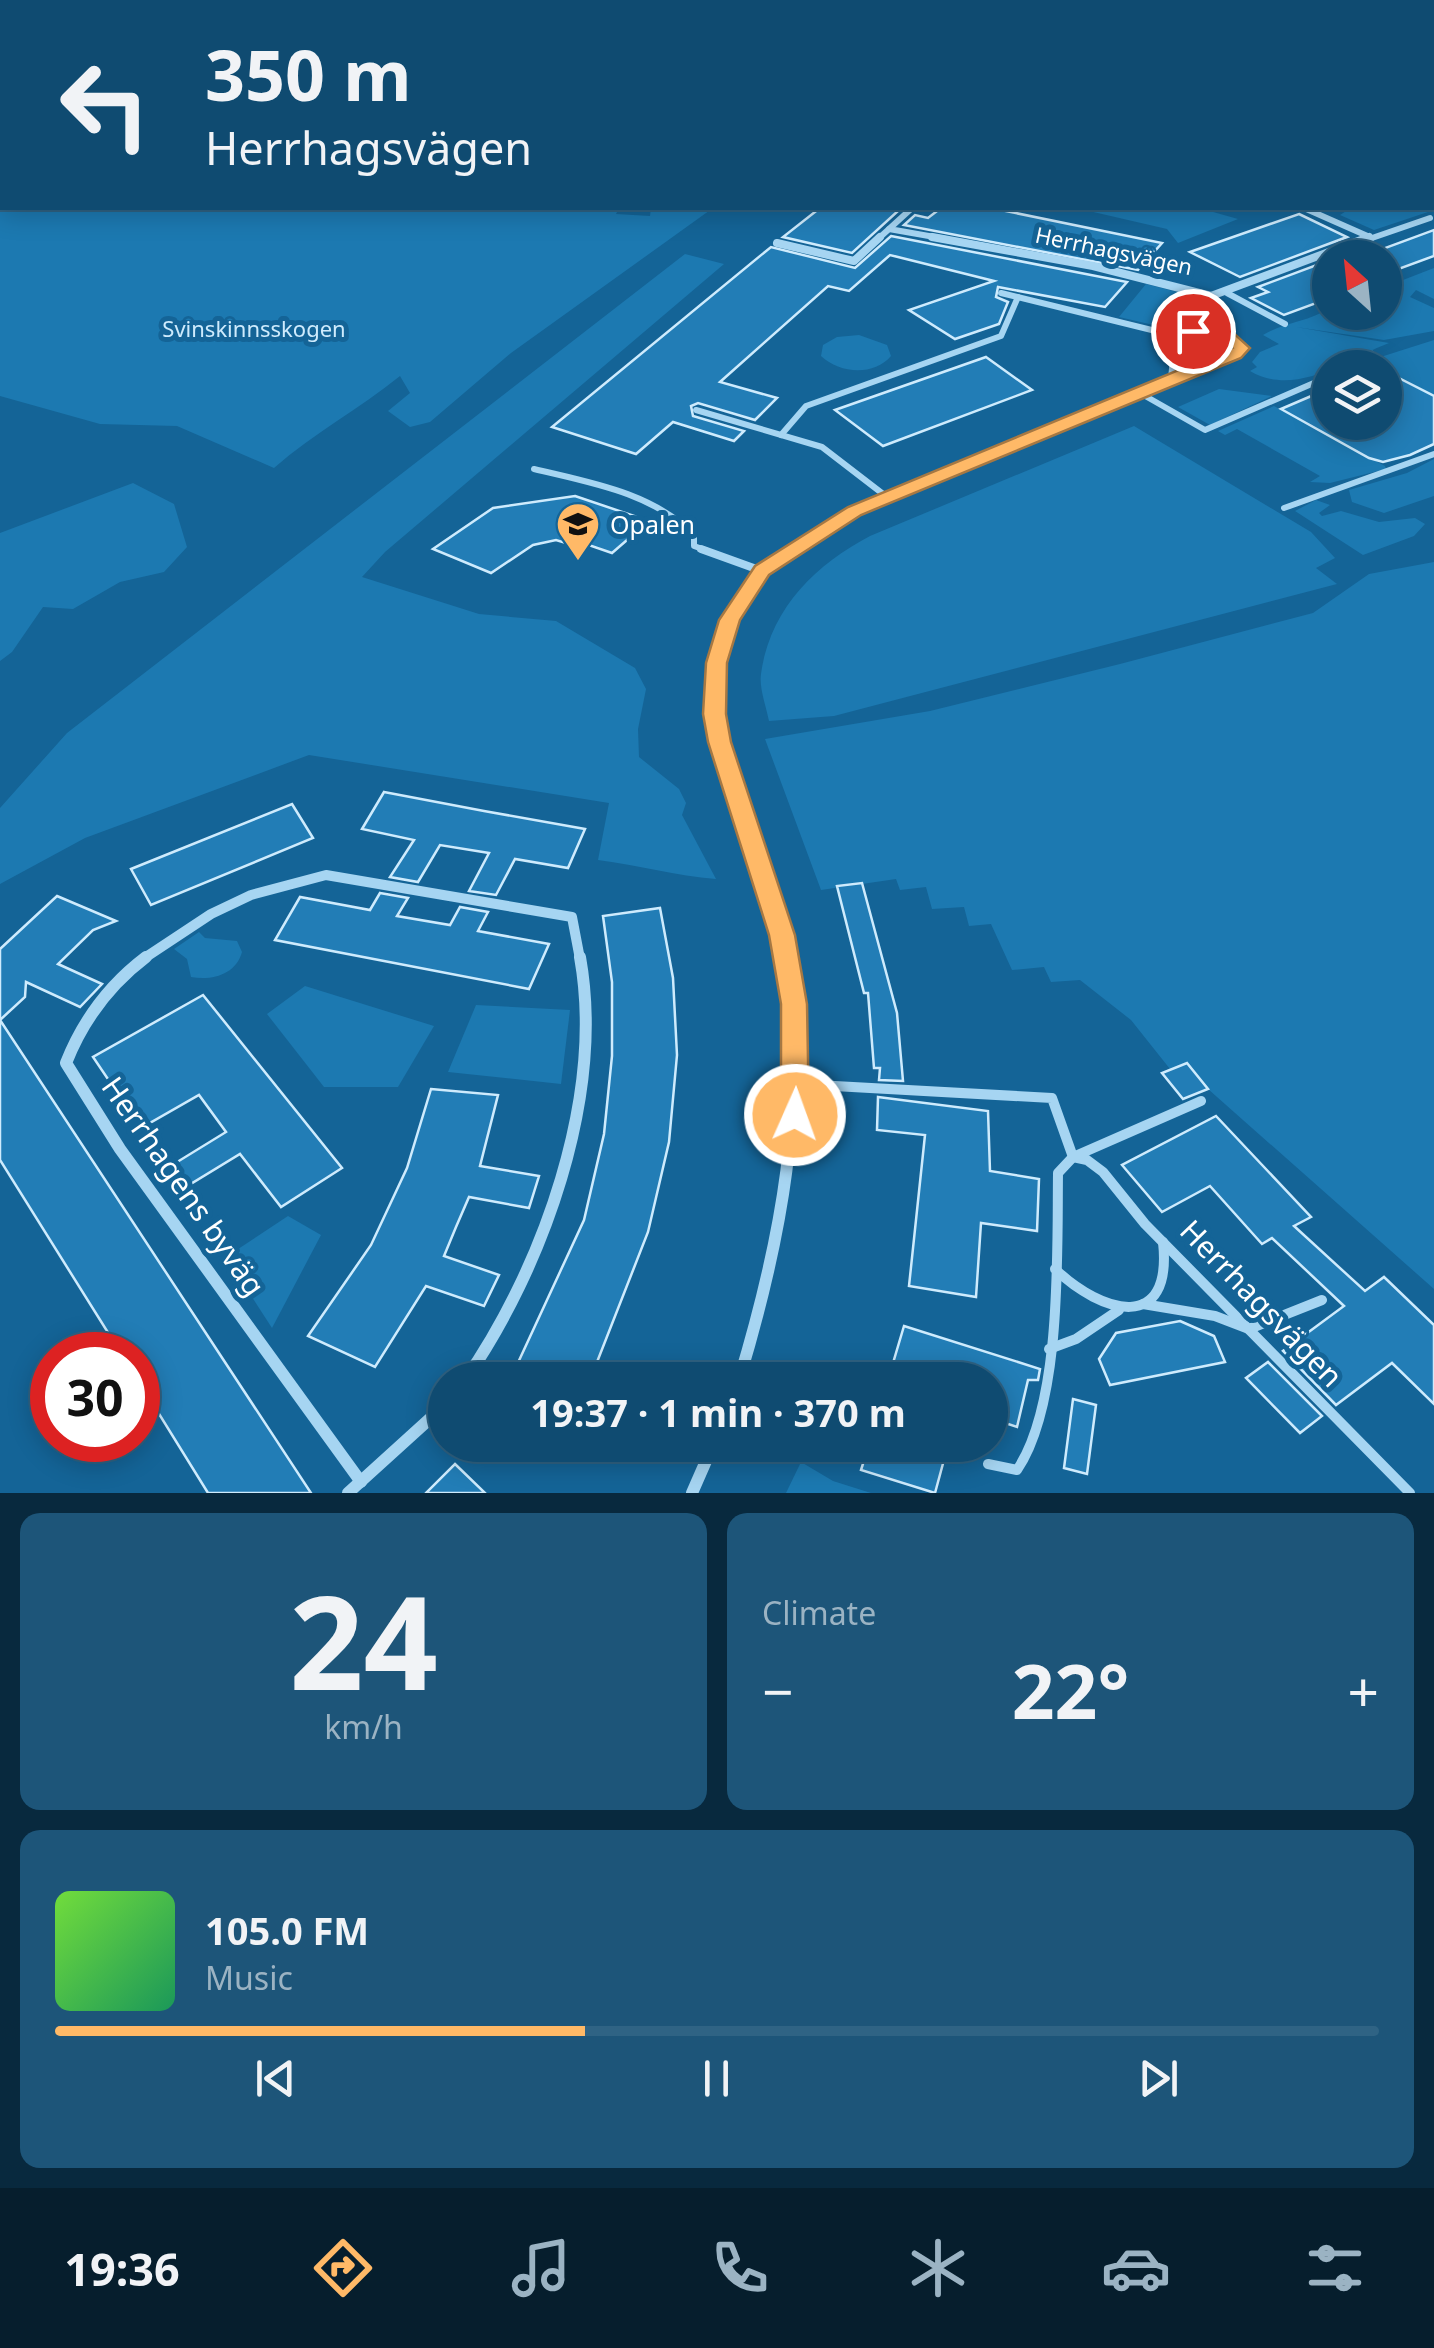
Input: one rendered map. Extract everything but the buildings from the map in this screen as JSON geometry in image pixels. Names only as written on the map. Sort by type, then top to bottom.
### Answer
[{"type":"street","points":[[776,243],[854,261],[910,210]]},
{"type":"street","points":[[1309,210],[1372,238]]},
{"type":"street","name":"Herrhagsvägen","points":[[889,228],[1092,266],[1211,296],[1430,218]]},
{"type":"street","name":"Herrhagsvägen","points":[[1211,296],[1211,330]]},
{"type":"street","points":[[745,1362],[769,1285],[789,1178],[798,1084],[794,1004],[782,935],[719,742],[714,706],[717,663],[730,620],[762,570],[814,533],[887,498],[1226,358],[1242,348],[1232,337],[1211,330],[1176,336],[1172,379]]},
{"type":"street","name":"Herrhagens byväg","points":[[362,1482],[120,1149],[66,1063],[72,1036],[102,999],[152,953],[191,925],[298,878],[326,875],[572,917],[584,990],[571,1136],[547,1223],[513,1305],[476,1362]]},
{"type":"street","points":[[348,1493],[428,1421]]},
{"type":"street","points":[[692,1493],[705,1462]]},
{"type":"lane","points":[[1000,292],[1176,336]]},
{"type":"lane","points":[[1227,293],[1286,324]]},
{"type":"lane","points":[[781,435],[794,415],[806,406],[998,337],[1006,331],[1009,309],[1018,297]]},
{"type":"lane","points":[[1140,393],[1205,430],[1312,384]]},
{"type":"lane","points":[[696,410],[822,447],[887,498]]},
{"type":"lane","points":[[1284,508],[1397,471],[1434,454]]},
{"type":"lane","points":[[534,470],[602,486],[665,509],[694,534],[694,546],[762,570]]},
{"type":"lane","points":[[798,1084],[1052,1098],[1073,1157]]},
{"type":"lane","points":[[988,1464],[1017,1470],[1027,1462],[1035,1445],[1049,1349],[1058,1173],[1073,1157],[1201,1101]]},
{"type":"lane","name":"Herrhagsvägen","points":[[1073,1157],[1087,1160],[1103,1172],[1164,1242],[1410,1493]]},
{"type":"lane","points":[[1144,1304],[1159,1294],[1165,1281],[1164,1242]]},
{"type":"lane","points":[[1055,1269],[1084,1298],[1120,1308],[1144,1304],[1215,1316],[1249,1329],[1322,1300]]},
{"type":"lane","points":[[1049,1349],[1076,1340],[1120,1308]]},
{"type":"green space","name":"Svinskinnsskogen","points":[[0,210],[618,210],[616,214],[650,216],[651,210],[710,210],[511,353],[430,422],[410,427],[388,411],[410,393],[400,376],[274,468],[177,426],[100,424],[0,396]]},
{"type":"green space","points":[[1085,210],[1206,210],[1238,219],[1178,243],[1167,229]]},
{"type":"green space","points":[[1348,210],[1434,210],[1374,230],[1340,215]]},
{"type":"green space","points":[[685,254],[724,264],[385,552],[362,577],[479,614],[556,621],[635,668],[646,689],[638,729],[639,757],[679,789],[686,803],[682,815],[716,879],[598,860],[609,803],[309,755],[85,838],[0,884],[0,808],[67,733]]},
{"type":"green space","points":[[1434,268],[1434,299],[1416,290],[1410,297],[1434,308],[1434,331],[1384,340],[1316,330],[1402,330],[1402,280]]},
{"type":"green space","points":[[1146,284],[1185,294],[1190,302],[1188,312],[1202,314],[1201,319],[1162,327],[1119,317]]},
{"type":"green space","points":[[1312,316],[1312,329],[1296,327],[1389,343],[1374,350],[1312,350],[1312,376],[1303,378],[1267,378],[1250,371],[1257,367],[1252,362],[1260,352],[1279,344],[1263,335]]},
{"type":"green space","points":[[859,335],[887,345],[891,356],[876,367],[857,370],[838,366],[821,356],[823,345],[837,337]]},
{"type":"green space","points":[[1434,340],[1434,396],[1402,379],[1402,350]]},
{"type":"green space","points":[[1219,389],[1272,396],[1210,425],[1178,407]]},
{"type":"green space","points":[[1274,406],[1312,427],[1312,440],[1337,440],[1386,469],[1330,483],[1310,482],[1320,476],[1237,429],[1225,435],[1218,431]]},
{"type":"green space","points":[[1134,426],[1311,532],[1335,558],[1316,568],[1337,584],[834,716],[769,721],[761,679],[774,629],[798,592],[831,561],[870,536]]},
{"type":"green space","points":[[1434,459],[1434,496],[1384,513],[1352,502],[1349,490],[1407,473]]},
{"type":"green space","points":[[133,483],[174,504],[187,547],[164,572],[120,582],[73,609],[43,607],[12,652],[0,661],[0,533]]},
{"type":"green space","points":[[1316,500],[1330,505],[1319,513],[1322,516],[1341,511],[1379,522],[1415,518],[1425,524],[1414,536],[1363,555],[1295,511]]},
{"type":"green space","points":[[1434,562],[1434,1289],[1208,1089],[1187,1063],[1170,1069],[1131,1020],[1080,980],[1051,982],[1044,967],[1012,970],[991,924],[969,926],[964,907],[932,909],[926,887],[900,890],[896,879],[821,890],[765,739],[930,711],[1313,613],[1369,574]]},
{"type":"green space","points":[[199,932],[205,938],[237,941],[242,952],[235,966],[215,977],[191,977],[187,959],[174,949]]},
{"type":"green space","points":[[305,986],[434,1026],[398,1087],[324,1087],[267,1014]]},
{"type":"green space","points":[[476,1005],[570,1010],[561,1084],[448,1072]]},
{"type":"green space","points":[[288,1216],[321,1235],[272,1328],[226,1257]]},
{"type":"green space","points":[[801,1462],[833,1481],[871,1493],[786,1493]]},
{"type":"place","name":"Opalen","points":[[578,562]]},
{"type":"route","points":[[795,1115],[798,1084],[794,1004],[782,935],[719,742],[714,714],[717,663],[730,620],[762,570],[814,533],[854,511],[1235,355],[1242,348],[1223,333],[1193,331]]}]
